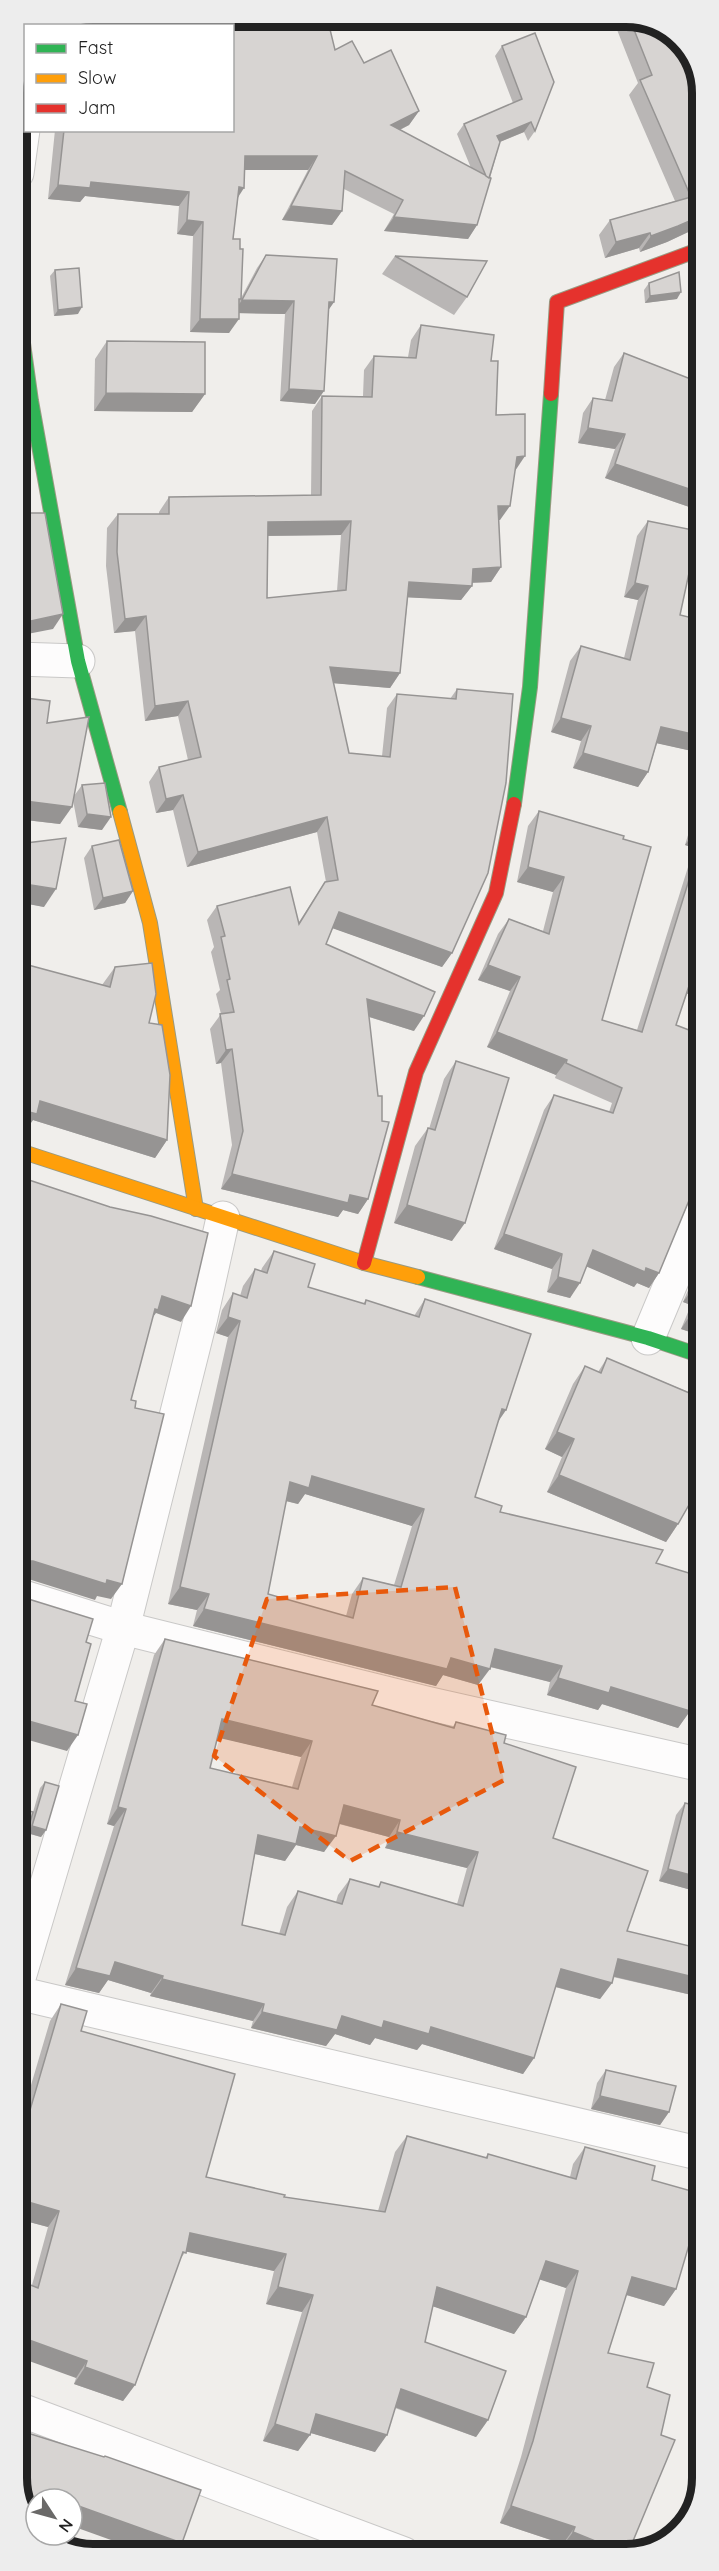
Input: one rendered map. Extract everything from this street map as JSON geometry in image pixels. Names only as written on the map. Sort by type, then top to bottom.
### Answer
[{"type":"street","points":[[364,1263],[416,1072],[496,893],[516,791],[530,687],[556,302],[692,252]]},
{"type":"street","points":[[27,372],[78,661],[150,923],[209,1214],[201,1317],[123,1628],[27,1951]]},
{"type":"street","points":[[27,659],[78,661]]},
{"type":"street","points":[[27,1153],[364,1263],[648,1338],[692,1353]]},
{"type":"street","points":[[648,1338],[692,1233]]},
{"type":"street","points":[[27,1597],[123,1628],[426,1703],[692,1764]]},
{"type":"street","points":[[27,1995],[692,2152]]},
{"type":"street","points":[[27,2412],[377,2544]]},
{"type":"highlighted area","points":[[455,1587],[504,1780],[350,1861],[214,1756],[267,1599]]},
{"type":"building","points":[[234,27],[329,27],[335,50],[352,41],[364,63],[391,50],[419,111],[391,125],[491,178],[477,225],[394,217],[403,200],[345,171],[342,211],[291,206],[317,156],[245,156],[244,188],[239,187],[233,239],[240,239],[240,249],[243,249],[239,319],[200,319],[203,222],[187,220],[189,192],[91,182],[90,188],[58,185],[64,132],[234,132]]},
{"type":"building","points":[[633,27],[651,32],[669,44],[683,60],[691,81],[692,220],[651,236],[650,233],[616,242],[610,220],[691,197],[640,80],[652,75]]},
{"type":"building","points":[[535,33],[554,82],[535,131],[531,122],[497,136],[500,142],[489,178],[486,176],[464,124],[522,99],[502,46]]},
{"type":"building","points":[[266,255],[337,259],[334,302],[329,302],[324,391],[289,389],[294,301],[242,300]]},
{"type":"building","points":[[395,256],[487,261],[467,297]]},
{"type":"building","points":[[79,268],[82,307],[58,310],[55,270]]},
{"type":"building","points":[[679,272],[681,292],[650,296],[649,283]]},
{"type":"building","points":[[421,325],[494,335],[491,361],[498,361],[496,415],[525,414],[525,456],[517,457],[510,506],[498,506],[501,567],[473,569],[472,586],[409,582],[400,673],[330,667],[349,753],[390,757],[397,694],[456,699],[457,689],[513,694],[506,783],[488,873],[452,953],[339,912],[326,944],[435,992],[424,1016],[367,999],[378,1096],[382,1096],[382,1121],[389,1122],[368,1199],[350,1195],[348,1203],[232,1174],[243,1131],[232,1049],[226,1050],[220,1014],[234,1012],[221,937],[225,936],[217,906],[290,887],[299,924],[325,882],[338,880],[327,817],[198,852],[183,795],[166,799],[159,767],[201,757],[188,701],[155,706],[146,616],[125,619],[117,552],[118,514],[169,514],[169,497],[321,495],[322,396],[372,397],[374,356],[416,358]],"holes":[[[351,521],[346,590],[267,598],[268,522]]]},
{"type":"building","points":[[107,341],[205,342],[205,394],[106,393]]},
{"type":"building","points":[[624,353],[692,379],[692,490],[615,464],[625,434],[588,428],[593,398],[612,401]]},
{"type":"building","points":[[27,513],[45,513],[63,614],[27,622]]},
{"type":"building","points":[[648,521],[692,530],[692,559],[680,615],[692,618],[692,734],[661,727],[648,772],[583,753],[591,726],[561,718],[581,646],[630,660],[648,586],[635,583]]},
{"type":"building","points":[[27,698],[50,701],[47,723],[89,717],[72,807],[27,801]]},
{"type":"building","points":[[105,783],[111,817],[87,814],[82,785]]},
{"type":"building","points":[[539,811],[624,836],[623,839],[651,847],[602,1020],[642,1032],[692,870],[692,977],[676,1025],[692,1031],[692,1193],[659,1273],[646,1268],[645,1272],[593,1250],[580,1283],[558,1277],[562,1254],[504,1234],[554,1095],[613,1113],[622,1088],[566,1063],[567,1060],[497,1032],[520,977],[488,965],[509,919],[549,934],[564,877],[528,867]]},
{"type":"building","points":[[66,838],[56,889],[27,884],[27,843]]},
{"type":"building","points":[[119,840],[133,891],[103,898],[92,846]]},
{"type":"building","points":[[152,963],[156,994],[149,1023],[162,1025],[170,1075],[167,1140],[40,1101],[37,1114],[27,1112],[27,965],[110,987],[115,967]]},
{"type":"building","points":[[456,1061],[509,1078],[465,1223],[407,1205],[428,1128],[435,1130]]},
{"type":"building","points":[[27,1179],[110,1207],[151,1216],[208,1233],[191,1306],[162,1296],[158,1310],[155,1309],[131,1400],[136,1401],[135,1408],[164,1414],[122,1584],[107,1580],[106,1584],[27,1561]]},
{"type":"building","points":[[274,1251],[315,1264],[308,1287],[365,1304],[366,1300],[419,1317],[425,1299],[531,1334],[506,1410],[502,1409],[475,1497],[502,1506],[500,1512],[663,1550],[656,1563],[692,1574],[692,1704],[690,1711],[611,1687],[609,1693],[558,1678],[562,1666],[495,1649],[490,1669],[451,1658],[447,1669],[204,1609],[209,1594],[180,1587],[240,1321],[228,1317],[233,1293],[247,1298],[255,1269],[267,1273]],"holes":[[[312,1476],[424,1509],[401,1587],[363,1578],[353,1618],[268,1594],[290,1482],[309,1488]]]},
{"type":"building","points":[[607,1358],[692,1394],[692,1500],[678,1524],[559,1475],[574,1439],[557,1432],[585,1366],[601,1373]]},
{"type":"building","points":[[27,1599],[93,1619],[86,1642],[91,1644],[75,1701],[87,1704],[78,1735],[27,1721]]},
{"type":"building","points":[[165,1639],[378,1691],[372,1705],[454,1728],[456,1722],[506,1735],[504,1743],[576,1767],[553,1838],[648,1871],[627,1931],[692,1947],[692,1977],[618,1959],[612,1983],[561,1969],[534,2058],[431,2027],[429,2034],[384,2021],[382,2028],[342,2016],[337,2030],[262,2012],[264,2004],[162,1979],[163,1976],[115,1962],[110,1976],[76,1968],[126,1809],[118,1807]],"holes":[[[222,1719],[312,1741],[298,1789],[210,1768]],[[344,1805],[400,1820],[397,1832],[478,1852],[463,1906],[381,1882],[379,1887],[350,1879],[342,1904],[298,1891],[285,1935],[242,1925],[258,1835],[296,1844],[300,1827],[336,1836]]]},
{"type":"building","points":[[45,1782],[59,1786],[46,1830],[32,1826]]},
{"type":"building","points":[[685,1803],[692,1805],[692,1875],[668,1869]]},
{"type":"building","points":[[27,1810],[33,1812],[27,1833]]},
{"type":"building","points":[[61,2004],[87,2011],[81,2031],[235,2074],[206,2177],[285,2195],[284,2197],[385,2212],[407,2136],[487,2158],[488,2154],[576,2179],[585,2147],[655,2166],[652,2180],[692,2191],[692,2235],[676,2289],[632,2277],[608,2353],[654,2363],[647,2387],[670,2395],[661,2435],[675,2440],[632,2544],[603,2544],[573,2532],[575,2527],[511,2506],[533,2441],[578,2271],[546,2261],[526,2317],[437,2287],[425,2342],[506,2371],[488,2420],[401,2389],[387,2435],[316,2414],[310,2435],[275,2424],[313,2295],[278,2287],[286,2254],[190,2233],[186,2253],[183,2252],[135,2385],[85,2367],[87,2361],[27,2339],[27,2284],[38,2288],[59,2211],[27,2202],[27,2120]]},
{"type":"building","points":[[606,2070],[676,2086],[669,2112],[600,2096]]},
{"type":"building","points":[[27,2433],[105,2456],[201,2490],[182,2543],[84,2508],[84,2487],[28,2487]]},
{"type":"traffic: fast","points":[[27,372],[78,661],[120,812]]},
{"type":"traffic: fast","points":[[514,804],[530,687],[551,394]]},
{"type":"traffic: fast","points":[[418,1277],[648,1338],[692,1353]]},
{"type":"traffic: slow","points":[[120,812],[150,923],[196,1209]]},
{"type":"traffic: slow","points":[[27,1153],[364,1263],[418,1277]]},
{"type":"traffic: jam","points":[[551,394],[557,302],[692,252]]},
{"type":"traffic: jam","points":[[364,1263],[416,1072],[496,893],[514,804]]}]
